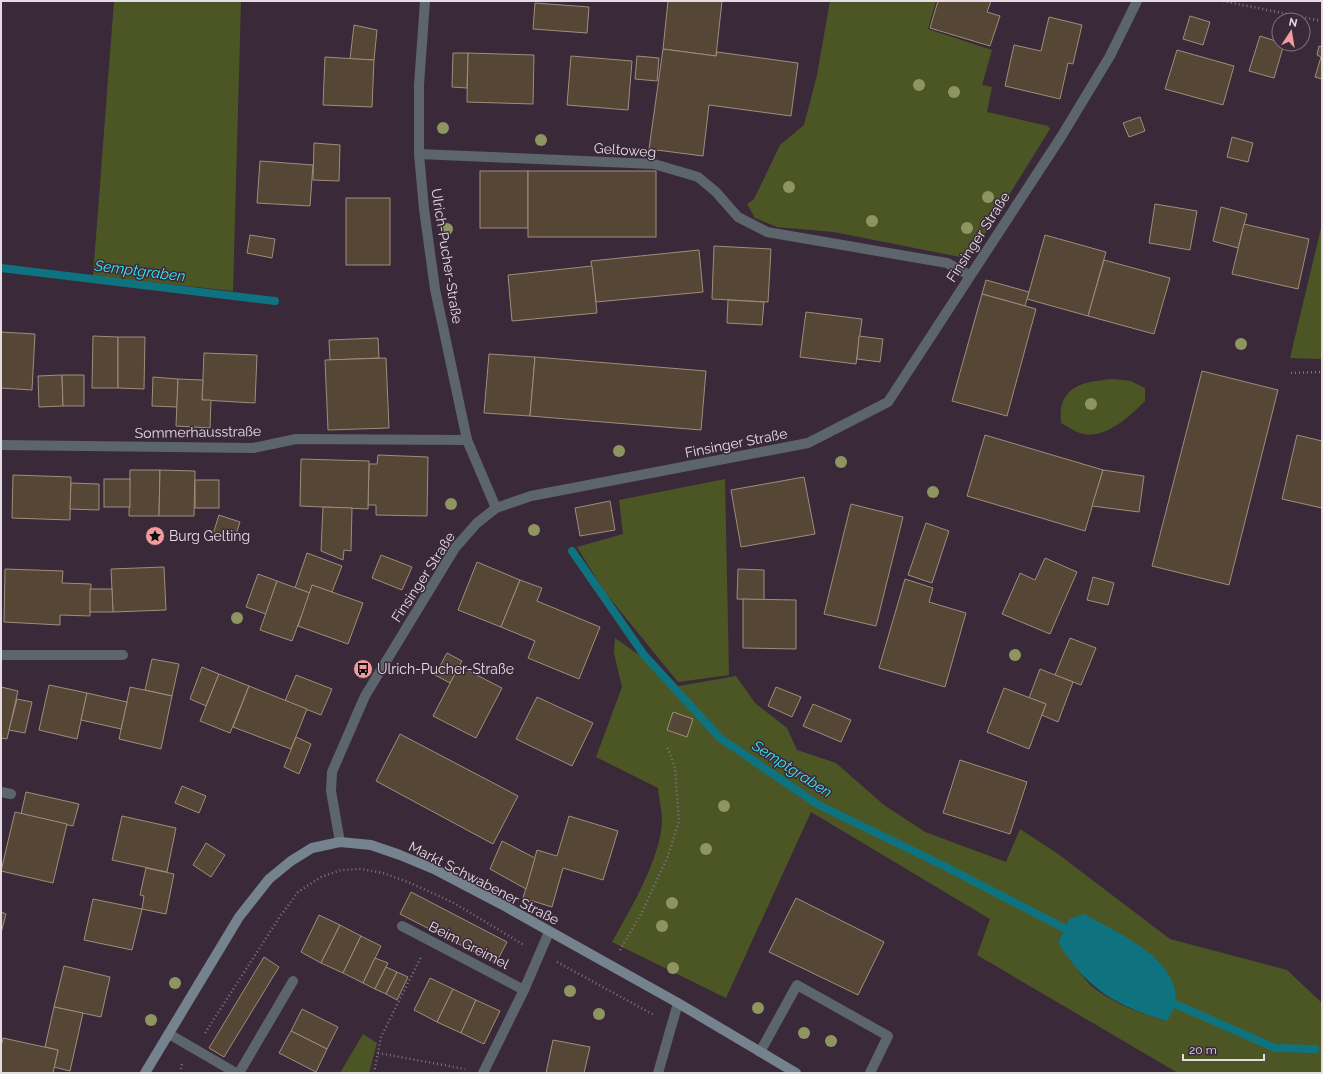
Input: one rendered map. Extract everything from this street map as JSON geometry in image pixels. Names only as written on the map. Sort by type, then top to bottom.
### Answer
[{"type":"main road","name":"Markt Schwabener Straße","points":[[145,1073],[239,917],[269,880],[291,861],[312,848],[340,842],[371,845],[400,855],[488,897],[678,1003],[796,1073]]},
{"type":"street","name":"Ulrich-Pucher-Straße","points":[[425,1],[419,85],[419,154],[424,209],[435,289],[467,440],[496,508]]},
{"type":"street","name":"Finsinger Straße","points":[[340,842],[331,791],[332,772],[365,696],[455,548],[477,523],[496,508],[531,496],[808,443],[888,402],[969,275],[1061,137],[1110,56],[1137,1]]},
{"type":"street","name":"Geltoweg","points":[[419,154],[654,164],[698,177],[716,192],[738,217],[767,232],[947,263],[969,275]]},
{"type":"street","name":"Sommerhausstraße","points":[[1,445],[253,448],[296,439],[467,440]]},
{"type":"street","points":[[1,655],[123,655]]},
{"type":"street","name":"Beim Greimel","points":[[402,926],[524,990]]},
{"type":"street","points":[[483,1073],[524,990],[549,932]]},
{"type":"street","points":[[239,1073],[293,981]]},
{"type":"street","points":[[760,1052],[797,985],[888,1036],[870,1073]]},
{"type":"street","points":[[658,1073],[678,1003]]},
{"type":"street","points":[[168,1034],[236,1073]]},
{"type":"path","points":[[1223,1],[1322,21]]},
{"type":"path","points":[[1291,373],[1322,372]]},
{"type":"path","points":[[611,966],[640,916],[665,863],[679,821],[674,768],[667,746]]},
{"type":"path","points":[[180,1073],[183,1054],[192,1039],[204,1034],[279,918],[298,892],[321,878],[341,870],[361,869],[383,873],[408,882],[454,903],[539,954]]},
{"type":"path","points":[[374,1073],[381,1037],[429,940]]},
{"type":"path","points":[[378,1052],[483,1073]]},
{"type":"green space","points":[[114,1],[241,1],[233,291],[93,276]]},
{"type":"green space","points":[[830,1],[936,1],[928,29],[992,50],[982,85],[992,87],[987,112],[1048,126],[1050,129],[976,248],[965,258],[834,232],[777,227],[755,218],[747,204],[754,199],[780,145],[804,125],[817,75]]},
{"type":"green space","points":[[1322,224],[1322,359],[1290,358]]},
{"type":"green space","points":[[1113,379],[1131,381],[1145,388],[1145,401],[1116,426],[1098,433],[1089,435],[1080,433],[1061,423],[1061,406],[1065,397],[1070,391],[1090,382]]},
{"type":"green space","points":[[725,479],[729,675],[678,682],[604,591],[577,547],[623,534],[619,500]]},
{"type":"green space","points":[[615,638],[642,657],[673,687],[736,676],[755,703],[787,728],[797,750],[836,763],[884,805],[925,832],[1006,862],[1020,829],[1058,854],[1170,939],[1287,970],[1322,1003],[1322,1073],[1178,1073],[977,955],[990,919],[811,812],[726,998],[612,942],[650,867],[660,836],[662,821],[658,788],[596,757],[622,687],[614,653]],"holes":[[[1069,919],[1167,1021],[1138,1012],[1120,1004],[1102,994],[1090,984],[1080,973],[1058,942]]]},
{"type":"green space","points":[[363,1034],[377,1043],[369,1073],[340,1073]]},
{"type":"water","points":[[1084,914],[1128,938],[1158,961],[1168,974],[1175,988],[1175,1004],[1167,1021],[1132,1009],[1117,1002],[1091,983],[1069,958],[1058,942],[1069,919]]},
{"type":"building","points":[[668,1],[722,1],[716,56],[663,49]]},
{"type":"building","points":[[938,1],[991,1],[987,12],[1000,16],[990,46],[930,28]]},
{"type":"building","points":[[535,3],[589,7],[587,33],[533,29]]},
{"type":"building","points":[[1190,16],[1210,22],[1203,45],[1183,39]]},
{"type":"building","points":[[1049,17],[1082,25],[1073,64],[1068,63],[1060,99],[1005,86],[1014,45],[1041,51]]},
{"type":"building","points":[[354,25],[377,30],[374,60],[350,59]]},
{"type":"building","points":[[1260,36],[1271,39],[1271,52],[1282,52],[1274,78],[1249,71]]},
{"type":"building","points":[[1319,46],[1322,47],[1322,79],[1315,77],[1321,57],[1317,55]]},
{"type":"building","points":[[663,49],[716,56],[717,52],[798,63],[791,116],[709,105],[703,156],[649,149]]},
{"type":"building","points":[[1177,50],[1234,66],[1223,105],[1165,89]]},
{"type":"building","points":[[453,53],[468,53],[467,88],[452,87]]},
{"type":"building","points":[[468,53],[534,55],[533,104],[467,102]]},
{"type":"building","points":[[571,56],[632,61],[628,110],[567,105]]},
{"type":"building","points":[[637,56],[659,58],[657,81],[635,79]]},
{"type":"building","points":[[325,57],[374,60],[372,107],[323,105]]},
{"type":"building","points":[[1140,117],[1145,131],[1129,137],[1123,123]]},
{"type":"building","points":[[1232,137],[1253,143],[1248,162],[1227,157]]},
{"type":"building","points":[[314,143],[340,145],[339,181],[313,180]]},
{"type":"building","points":[[260,161],[313,165],[310,206],[257,203]]},
{"type":"building","points":[[480,171],[528,171],[528,228],[480,228]]},
{"type":"building","points":[[528,171],[656,171],[656,237],[528,237]]},
{"type":"building","points":[[346,198],[390,198],[390,265],[346,265]]},
{"type":"building","points":[[1155,204],[1197,211],[1190,250],[1149,243]]},
{"type":"building","points":[[1221,207],[1247,214],[1238,248],[1213,241]]},
{"type":"building","points":[[1244,224],[1309,239],[1298,289],[1232,274]]},
{"type":"building","points":[[250,235],[275,239],[272,258],[247,253]]},
{"type":"building","points":[[1045,235],[1106,252],[1088,316],[1027,299]]},
{"type":"building","points":[[714,246],[771,249],[768,302],[712,299]]},
{"type":"building","points":[[699,250],[703,292],[596,302],[591,261]]},
{"type":"building","points":[[1104,260],[1170,278],[1154,334],[1088,316]]},
{"type":"building","points":[[592,266],[597,313],[512,321],[508,275]]},
{"type":"building","points":[[986,280],[1029,292],[1025,306],[982,294]]},
{"type":"building","points":[[982,294],[1036,309],[1007,416],[952,401]]},
{"type":"building","points":[[728,300],[764,302],[762,325],[727,323]]},
{"type":"building","points":[[806,312],[862,319],[856,364],[800,357]]},
{"type":"building","points":[[1,332],[35,334],[32,390],[1,388]]},
{"type":"building","points":[[93,336],[118,337],[118,388],[92,388]]},
{"type":"building","points":[[859,336],[883,339],[880,362],[857,359]]},
{"type":"building","points":[[118,337],[145,337],[144,389],[118,388]]},
{"type":"building","points":[[378,338],[379,358],[330,360],[329,340]]},
{"type":"building","points":[[204,353],[257,355],[255,403],[202,400]]},
{"type":"building","points":[[489,354],[535,357],[530,416],[484,413]]},
{"type":"building","points":[[535,357],[706,371],[701,430],[530,416]]},
{"type":"building","points":[[386,358],[389,428],[328,430],[325,360]]},
{"type":"building","points":[[1202,371],[1278,390],[1229,585],[1152,566]]},
{"type":"building","points":[[62,375],[63,406],[39,407],[38,376]]},
{"type":"building","points":[[62,375],[84,375],[84,406],[63,406]]},
{"type":"building","points":[[153,377],[178,379],[177,407],[152,406]]},
{"type":"building","points":[[178,379],[203,380],[202,400],[211,400],[210,428],[176,426]]},
{"type":"building","points":[[985,435],[1103,470],[1085,531],[967,496]]},
{"type":"building","points":[[1297,435],[1322,441],[1322,508],[1282,499]]},
{"type":"building","points":[[378,455],[428,457],[427,516],[376,515],[376,505],[368,505],[369,464],[377,464]]},
{"type":"building","points":[[301,459],[369,461],[368,509],[300,506]]},
{"type":"building","points":[[130,470],[160,470],[159,516],[129,516]]},
{"type":"building","points":[[160,470],[195,471],[194,516],[159,516]]},
{"type":"building","points":[[1103,470],[1144,476],[1139,512],[1092,506]]},
{"type":"building","points":[[13,475],[71,477],[70,520],[12,518]]},
{"type":"building","points":[[804,477],[815,534],[741,547],[731,490]]},
{"type":"building","points":[[104,479],[130,479],[130,507],[104,507]]},
{"type":"building","points":[[195,480],[219,480],[219,508],[195,508]]},
{"type":"building","points":[[71,483],[99,484],[99,510],[70,509]]},
{"type":"building","points":[[610,501],[615,530],[580,536],[575,508]]},
{"type":"building","points":[[851,504],[903,517],[876,626],[824,614]]},
{"type":"building","points":[[323,507],[352,508],[351,551],[344,550],[343,560],[321,551]]},
{"type":"building","points":[[219,515],[240,522],[234,541],[213,534]]},
{"type":"building","points":[[926,523],[949,531],[932,583],[908,575]]},
{"type":"building","points":[[307,553],[342,566],[332,592],[312,585],[310,593],[295,588]]},
{"type":"building","points":[[381,555],[412,567],[402,590],[372,578]]},
{"type":"building","points":[[1045,558],[1077,572],[1050,634],[1002,614],[1020,573],[1035,580]]},
{"type":"building","points":[[477,562],[520,580],[501,627],[458,610]]},
{"type":"building","points":[[164,567],[166,610],[113,612],[111,569]]},
{"type":"building","points":[[5,569],[63,571],[62,583],[91,584],[90,616],[60,615],[60,625],[4,622]]},
{"type":"building","points":[[738,569],[764,570],[764,600],[737,599]]},
{"type":"building","points":[[258,574],[277,581],[266,614],[246,607]]},
{"type":"building","points":[[1093,577],[1114,583],[1108,605],[1087,600]]},
{"type":"building","points":[[905,579],[933,588],[929,602],[966,613],[945,687],[879,668]]},
{"type":"building","points":[[520,580],[542,588],[537,601],[600,627],[579,679],[528,658],[535,641],[501,627]]},
{"type":"building","points":[[277,581],[310,593],[292,641],[260,630]]},
{"type":"building","points":[[312,585],[363,603],[348,644],[298,626]]},
{"type":"building","points":[[90,589],[112,589],[113,612],[90,612]]},
{"type":"building","points":[[743,599],[796,600],[796,649],[743,648]]},
{"type":"building","points":[[1070,638],[1096,648],[1081,685],[1055,675]]},
{"type":"building","points":[[447,653],[462,661],[450,683],[435,675]]},
{"type":"building","points":[[152,659],[179,664],[172,696],[145,690]]},
{"type":"building","points":[[459,666],[502,688],[476,738],[433,716]]},
{"type":"building","points":[[202,667],[219,674],[206,706],[190,699]]},
{"type":"building","points":[[1040,669],[1073,682],[1058,722],[1042,715],[1046,704],[1029,698]]},
{"type":"building","points":[[219,674],[249,686],[230,733],[200,721]]},
{"type":"building","points":[[296,675],[332,689],[321,715],[285,701]]},
{"type":"building","points":[[49,685],[87,693],[77,739],[39,730]]},
{"type":"building","points":[[249,686],[307,709],[291,749],[233,727]]},
{"type":"building","points":[[1,687],[18,691],[7,739],[1,738]]},
{"type":"building","points":[[130,687],[172,696],[161,749],[119,739]]},
{"type":"building","points":[[776,687],[801,697],[792,717],[768,706]]},
{"type":"building","points":[[1004,688],[1046,704],[1029,749],[987,732]]},
{"type":"building","points":[[87,693],[127,702],[121,729],[81,720]]},
{"type":"building","points":[[537,697],[593,723],[572,766],[516,739]]},
{"type":"building","points":[[17,699],[32,702],[25,733],[9,730]]},
{"type":"building","points":[[813,704],[851,720],[841,742],[803,726]]},
{"type":"building","points":[[673,712],[693,719],[687,737],[667,730]]},
{"type":"building","points":[[400,734],[518,796],[493,844],[376,781]]},
{"type":"building","points":[[296,737],[311,744],[299,774],[284,767]]},
{"type":"building","points":[[960,760],[1027,782],[1010,834],[943,813]]},
{"type":"building","points":[[182,786],[206,796],[199,813],[175,803]]},
{"type":"building","points":[[26,792],[79,804],[73,826],[21,814]]},
{"type":"building","points":[[15,812],[67,824],[53,883],[1,871]]},
{"type":"building","points":[[122,816],[176,828],[167,872],[112,860]]},
{"type":"building","points":[[569,816],[618,831],[603,880],[563,868],[552,907],[523,898],[537,850],[557,856]]},
{"type":"building","points":[[502,841],[535,858],[526,889],[490,869]]},
{"type":"building","points":[[206,843],[225,855],[211,877],[193,865]]},
{"type":"building","points":[[146,868],[174,874],[166,914],[142,909],[144,896],[140,895]]},
{"type":"building","points":[[411,892],[507,942],[496,963],[400,914]]},
{"type":"building","points":[[796,898],[884,942],[858,995],[769,952]]},
{"type":"building","points":[[93,899],[142,909],[132,950],[84,940]]},
{"type":"building","points":[[1,912],[6,914],[1,933]]},
{"type":"building","points":[[319,915],[340,925],[321,963],[301,952]]},
{"type":"building","points":[[340,925],[361,936],[343,973],[321,963]]},
{"type":"building","points":[[361,936],[381,946],[363,983],[343,973]]},
{"type":"building","points":[[264,957],[279,967],[224,1057],[209,1048]]},
{"type":"building","points":[[375,958],[388,963],[375,989],[363,983]]},
{"type":"building","points":[[64,966],[110,977],[101,1017],[54,1007]]},
{"type":"building","points":[[386,967],[397,972],[386,994],[375,989]]},
{"type":"building","points":[[397,972],[408,977],[397,1000],[386,994]]},
{"type":"building","points":[[430,978],[453,989],[437,1022],[414,1010]]},
{"type":"building","points":[[453,989],[476,1000],[461,1033],[437,1022]]},
{"type":"building","points":[[476,1000],[500,1011],[484,1044],[461,1033]]},
{"type":"building","points":[[54,1007],[83,1013],[70,1071],[54,1067],[58,1050],[45,1047]]},
{"type":"building","points":[[302,1009],[338,1027],[327,1049],[291,1031]]},
{"type":"building","points":[[291,1031],[327,1049],[316,1072],[279,1053]]},
{"type":"building","points":[[3,1038],[58,1050],[53,1073],[1,1073],[1,1047]]},
{"type":"building","points":[[553,1040],[590,1047],[584,1073],[546,1073]]},
{"type":"waterway","name":"Semptgraben","points":[[1,268],[275,301]]},
{"type":"waterway","name":"Semptgraben","points":[[572,551],[644,655],[720,738],[817,804],[944,866],[1064,928]]},
{"type":"waterway","name":"Semptgraben","points":[[1175,1004],[1275,1048],[1315,1049]]},
{"type":"place","name":"Burg Gelting","points":[[155,536]]},
{"type":"place","name":"Ulrich-Pucher-Straße","points":[[363,669]]}]
